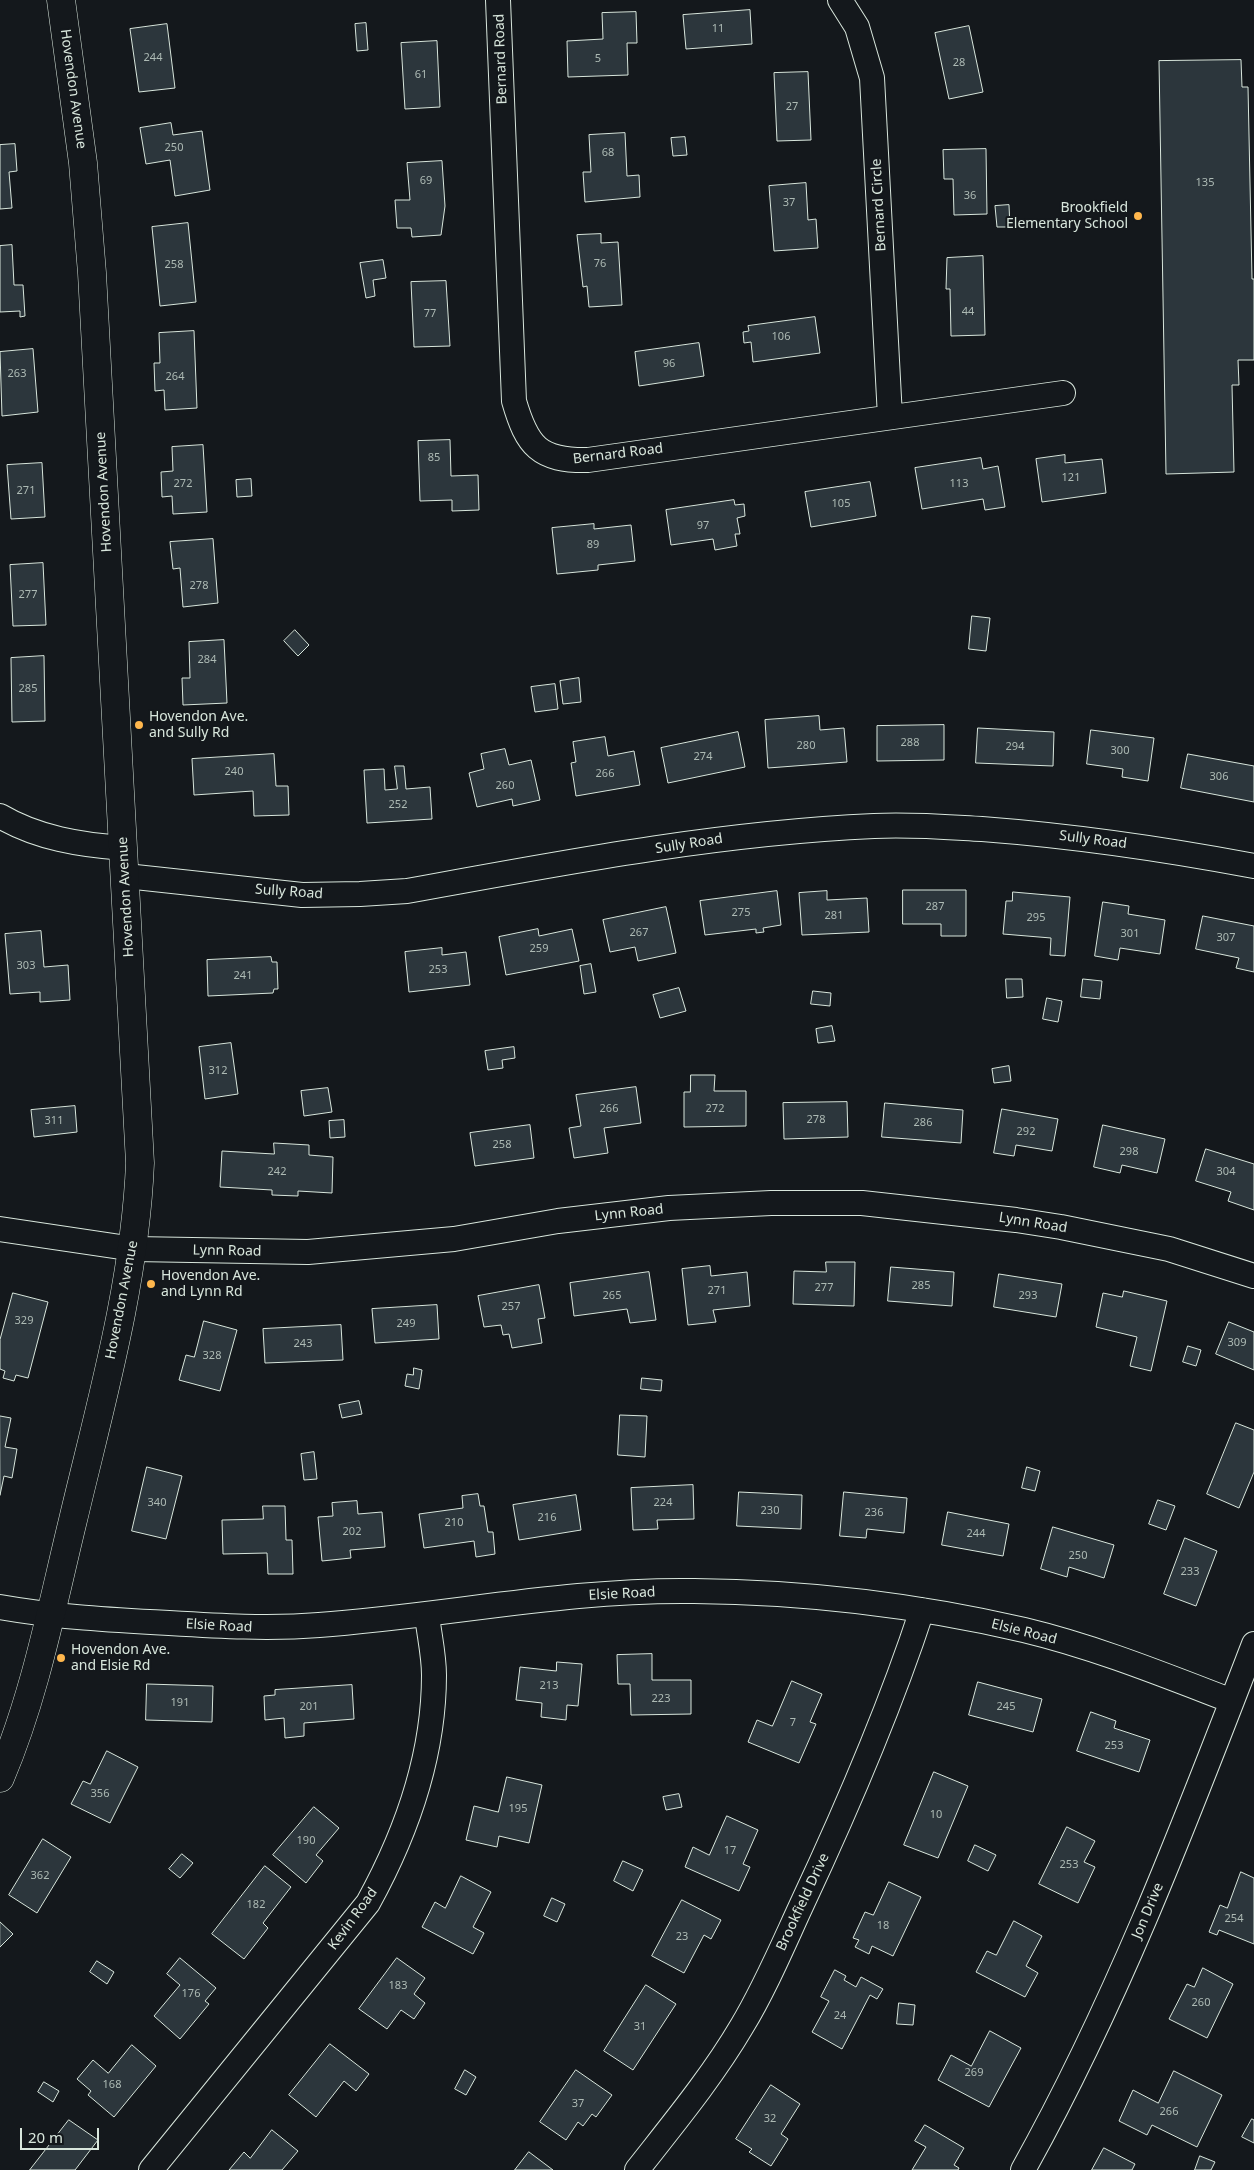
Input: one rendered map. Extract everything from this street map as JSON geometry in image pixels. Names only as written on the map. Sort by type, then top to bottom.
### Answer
[{"type":"street","name":"Hovendon Avenue","points":[[0,1778],[22,1718],[107,1375],[134,1249],[140,1163],[92,274],[82,163],[61,0]]},
{"type":"street","name":"Bernard Road","points":[[498,0],[514,401],[522,430],[540,450],[563,460],[588,460],[1063,393]]},
{"type":"street","name":"Bernard Circle","points":[[840,0],[857,27],[872,78],[890,417]]},
{"type":"street","points":[[0,816],[50,837],[88,845],[124,848]]},
{"type":"street","name":"Sully Road","points":[[126,876],[302,895],[407,891],[718,840],[876,826],[958,828],[1076,838],[1156,848],[1254,866]]},
{"type":"street","name":"Lynn Road","points":[[0,1228],[134,1249],[308,1252],[454,1239],[558,1220],[669,1208],[771,1203],[862,1203],[1016,1220],[1078,1230],[1169,1249],[1254,1276]]},
{"type":"street","name":"Elsie Road","points":[[0,1607],[49,1615],[262,1628],[320,1625],[604,1594],[692,1590],[805,1595],[922,1610],[1034,1633],[1104,1654],[1232,1701]]},
{"type":"street","name":"Brookfield Drive","points":[[637,2170],[714,2068],[742,2026],[763,1986],[861,1774],[901,1674],[922,1610]]},
{"type":"street","name":"Kevin Road","points":[[151,2170],[368,1903],[388,1868],[406,1824],[419,1778],[429,1726],[434,1675],[427,1614]]},
{"type":"street","name":"Jon Drive","points":[[1023,2170],[1054,2115],[1108,2004],[1160,1883],[1254,1644]]},
{"type":"building","points":[[750,10],[752,44],[686,49],[683,15]]},
{"type":"building","points":[[636,12],[637,43],[627,43],[628,75],[568,77],[567,41],[603,39],[602,13]]},
{"type":"building","points":[[366,23],[368,50],[357,51],[355,24]]},
{"type":"building","points":[[167,24],[175,88],[139,92],[130,29]]},
{"type":"building","points":[[969,26],[983,92],[949,99],[935,33]]},
{"type":"building","points":[[437,41],[440,107],[405,109],[401,43]]},
{"type":"building","points":[[1241,60],[1242,87],[1248,87],[1252,279],[1254,279],[1254,360],[1238,360],[1239,385],[1232,385],[1234,472],[1166,474],[1159,61]]},
{"type":"building","points":[[808,72],[811,140],[777,141],[774,73]]},
{"type":"building","points":[[171,123],[173,135],[202,131],[210,190],[175,196],[170,160],[146,164],[140,128]]},
{"type":"building","points":[[625,133],[627,176],[639,175],[640,197],[585,202],[583,172],[591,172],[589,135]]},
{"type":"building","points":[[685,137],[687,155],[673,156],[671,138]]},
{"type":"building","points":[[15,144],[17,171],[9,172],[12,208],[0,209],[0,145]]},
{"type":"building","points":[[986,149],[987,214],[954,215],[953,179],[944,179],[943,150]]},
{"type":"building","points":[[442,161],[445,206],[441,235],[412,237],[411,228],[397,228],[395,200],[410,200],[407,163]]},
{"type":"building","points":[[806,183],[808,220],[816,219],[818,248],[774,251],[769,186]]},
{"type":"building","points":[[1009,205],[1010,227],[997,227],[995,206]]},
{"type":"building","points":[[188,223],[196,302],[160,306],[152,227]]},
{"type":"building","points":[[601,234],[601,243],[618,242],[622,305],[589,307],[587,286],[583,287],[577,235]]},
{"type":"building","points":[[12,245],[14,285],[23,285],[25,316],[20,317],[20,311],[0,312],[0,246]]},
{"type":"building","points":[[983,256],[985,335],[951,336],[950,289],[946,289],[947,258]]},
{"type":"building","points":[[383,260],[386,278],[373,280],[375,296],[366,298],[360,263]]},
{"type":"building","points":[[446,281],[450,346],[414,347],[411,282]]},
{"type":"building","points":[[815,317],[820,353],[753,362],[751,342],[744,343],[743,332],[749,331],[748,326]]},
{"type":"building","points":[[194,331],[197,408],[165,410],[164,390],[155,391],[154,363],[160,363],[159,333]]},
{"type":"building","points":[[699,343],[704,376],[639,386],[635,352]]},
{"type":"building","points":[[33,349],[38,412],[2,416],[0,352]]},
{"type":"building","points":[[450,440],[451,476],[478,475],[479,510],[452,511],[452,500],[420,501],[418,441]]},
{"type":"building","points":[[203,445],[207,512],[173,514],[172,496],[162,497],[161,472],[173,471],[172,447]]},
{"type":"building","points":[[1065,455],[1065,463],[1102,459],[1106,493],[1042,502],[1036,459]]},
{"type":"building","points":[[981,458],[983,469],[998,466],[1005,507],[985,510],[983,499],[922,509],[915,468]]},
{"type":"building","points":[[42,463],[45,517],[11,519],[7,465]]},
{"type":"building","points":[[251,479],[252,496],[237,497],[236,480]]},
{"type":"building","points":[[870,482],[876,516],[811,527],[805,492]]},
{"type":"building","points":[[734,500],[735,505],[744,504],[745,516],[737,518],[740,534],[735,534],[737,546],[715,550],[713,539],[671,545],[666,510]]},
{"type":"building","points":[[594,524],[594,529],[631,525],[635,561],[598,565],[598,570],[557,574],[552,528]]},
{"type":"building","points":[[213,539],[218,603],[183,607],[180,568],[173,569],[170,542]]},
{"type":"building","points":[[43,563],[46,625],[13,626],[10,565]]},
{"type":"building","points":[[972,616],[990,618],[986,651],[969,649]]},
{"type":"building","points":[[295,630],[309,645],[298,656],[284,641]]},
{"type":"building","points":[[224,640],[227,703],[183,705],[182,678],[190,678],[189,642]]},
{"type":"building","points":[[44,656],[45,721],[12,722],[11,658]]},
{"type":"building","points":[[579,678],[581,702],[563,704],[560,681]]},
{"type":"building","points":[[555,684],[558,709],[535,712],[531,687]]},
{"type":"building","points":[[819,716],[820,730],[844,728],[847,762],[768,768],[765,720]]},
{"type":"building","points":[[944,725],[944,760],[877,761],[877,726]]},
{"type":"building","points":[[978,728],[1054,732],[1053,766],[976,763]]},
{"type":"building","points":[[1091,730],[1154,738],[1148,781],[1122,777],[1123,769],[1087,764]]},
{"type":"building","points":[[738,732],[745,767],[668,783],[661,748]]},
{"type":"building","points":[[605,737],[608,756],[634,751],[640,785],[576,796],[571,763],[576,762],[573,742]]},
{"type":"building","points":[[505,749],[509,765],[531,760],[540,800],[513,806],[512,799],[477,807],[469,773],[484,769],[481,754]]},
{"type":"building","points":[[274,754],[276,786],[288,786],[289,815],[254,816],[253,791],[194,795],[192,759]]},
{"type":"building","points":[[1188,754],[1254,766],[1254,802],[1181,788]]},
{"type":"building","points":[[395,766],[404,766],[406,789],[430,787],[432,819],[367,823],[364,770],[384,769],[385,790],[397,789]]},
{"type":"building","points":[[903,890],[966,890],[966,936],[941,936],[941,924],[903,924]]},
{"type":"building","points":[[777,891],[781,925],[763,928],[764,932],[756,933],[756,929],[705,935],[700,901]]},
{"type":"building","points":[[827,891],[827,900],[867,898],[869,932],[802,935],[799,893]]},
{"type":"building","points":[[1013,892],[1070,897],[1065,956],[1050,955],[1051,938],[1003,934],[1006,901],[1012,901]]},
{"type":"building","points":[[1103,902],[1129,906],[1128,914],[1165,920],[1160,954],[1120,948],[1118,960],[1095,956]]},
{"type":"building","points":[[666,907],[676,953],[638,961],[635,947],[610,952],[603,920]]},
{"type":"building","points":[[1203,916],[1254,926],[1254,972],[1236,968],[1239,958],[1196,949]]},
{"type":"building","points":[[538,929],[539,936],[572,929],[579,961],[506,975],[499,937]]},
{"type":"building","points":[[41,931],[44,967],[68,965],[70,1000],[40,1002],[40,992],[10,994],[5,934]]},
{"type":"building","points":[[442,948],[442,955],[466,952],[470,985],[409,992],[405,952]]},
{"type":"building","points":[[271,957],[272,962],[277,962],[278,989],[274,989],[273,993],[208,996],[207,960]]},
{"type":"building","points":[[591,964],[596,992],[584,994],[580,966]]},
{"type":"building","points":[[1006,979],[1022,979],[1023,997],[1007,998]]},
{"type":"building","points":[[1083,979],[1102,981],[1100,999],[1081,997]]},
{"type":"building","points":[[679,988],[686,1011],[660,1018],[653,995]]},
{"type":"building","points":[[813,991],[831,993],[830,1006],[811,1004]]},
{"type":"building","points":[[1047,998],[1062,1001],[1058,1022],[1043,1019]]},
{"type":"building","points":[[832,1026],[835,1041],[818,1043],[816,1029]]},
{"type":"building","points":[[231,1043],[238,1094],[205,1099],[199,1047]]},
{"type":"building","points":[[514,1047],[515,1058],[502,1060],[503,1068],[488,1070],[485,1051]]},
{"type":"building","points":[[1009,1066],[1011,1081],[994,1083],[992,1069]]},
{"type":"building","points":[[691,1075],[715,1075],[714,1091],[746,1091],[746,1126],[684,1127],[684,1092],[690,1092]]},
{"type":"building","points":[[636,1087],[641,1123],[604,1128],[608,1153],[574,1158],[569,1128],[581,1126],[576,1095]]},
{"type":"building","points":[[328,1088],[332,1112],[304,1116],[301,1091]]},
{"type":"building","points":[[847,1102],[848,1137],[784,1139],[783,1103]]},
{"type":"building","points":[[885,1103],[963,1110],[961,1143],[882,1137]]},
{"type":"building","points":[[75,1106],[77,1132],[34,1137],[31,1110]]},
{"type":"building","points":[[1002,1109],[1058,1119],[1052,1151],[1016,1145],[1014,1156],[994,1153]]},
{"type":"building","points":[[344,1120],[345,1137],[330,1138],[329,1121]]},
{"type":"building","points":[[530,1125],[534,1158],[475,1166],[470,1133]]},
{"type":"building","points":[[1103,1125],[1165,1139],[1157,1173],[1122,1165],[1120,1173],[1094,1167]]},
{"type":"building","points":[[274,1143],[309,1145],[309,1155],[333,1157],[332,1193],[298,1191],[298,1196],[272,1195],[272,1190],[220,1187],[222,1151],[274,1154]]},
{"type":"building","points":[[1206,1149],[1254,1164],[1254,1210],[1228,1201],[1231,1192],[1196,1181]]},
{"type":"building","points":[[826,1262],[855,1262],[854,1306],[793,1304],[794,1271],[826,1272]]},
{"type":"building","points":[[710,1266],[711,1276],[747,1272],[750,1306],[713,1310],[716,1322],[688,1325],[682,1269]]},
{"type":"building","points":[[891,1267],[954,1272],[952,1306],[888,1301]]},
{"type":"building","points":[[649,1272],[656,1320],[630,1323],[627,1309],[574,1316],[570,1283]]},
{"type":"building","points":[[999,1274],[1062,1284],[1056,1317],[994,1307]]},
{"type":"building","points":[[539,1285],[545,1318],[538,1319],[542,1343],[512,1348],[509,1334],[503,1335],[501,1325],[484,1327],[478,1296]]},
{"type":"building","points":[[1124,1291],[1167,1301],[1151,1371],[1130,1366],[1137,1337],[1096,1327],[1103,1293],[1122,1297]]},
{"type":"building","points":[[13,1293],[48,1302],[28,1378],[16,1375],[14,1381],[3,1378],[5,1371],[0,1369],[0,1340]]},
{"type":"building","points":[[437,1305],[439,1339],[375,1343],[372,1309]]},
{"type":"building","points":[[204,1321],[237,1330],[220,1391],[179,1380],[186,1355],[194,1357]]},
{"type":"building","points":[[1229,1322],[1254,1332],[1254,1370],[1216,1354]]},
{"type":"building","points":[[341,1325],[343,1360],[265,1363],[263,1329]]},
{"type":"building","points":[[1188,1346],[1201,1350],[1196,1366],[1183,1362]]},
{"type":"building","points":[[414,1368],[422,1370],[419,1389],[405,1386],[407,1374],[413,1375]]},
{"type":"building","points":[[642,1378],[662,1380],[661,1391],[641,1389]]},
{"type":"building","points":[[359,1401],[362,1414],[342,1418],[339,1405]]},
{"type":"building","points":[[620,1415],[647,1416],[645,1457],[618,1455]]},
{"type":"building","points":[[0,1416],[11,1418],[5,1447],[17,1449],[12,1478],[4,1476],[0,1495]]},
{"type":"building","points":[[1236,1423],[1254,1430],[1254,1472],[1239,1508],[1207,1494]]},
{"type":"building","points":[[314,1452],[317,1479],[304,1480],[301,1454]]},
{"type":"building","points":[[147,1467],[182,1476],[166,1539],[132,1531]]},
{"type":"building","points":[[1027,1467],[1040,1471],[1035,1491],[1022,1488]]},
{"type":"building","points":[[693,1485],[694,1519],[657,1520],[658,1529],[633,1530],[631,1488]]},
{"type":"building","points":[[739,1492],[802,1495],[801,1529],[737,1526]]},
{"type":"building","points":[[844,1492],[907,1498],[904,1533],[867,1529],[866,1538],[840,1536]]},
{"type":"building","points":[[478,1494],[480,1506],[484,1506],[488,1532],[493,1532],[495,1554],[476,1557],[474,1541],[424,1548],[419,1514],[463,1508],[462,1496]]},
{"type":"building","points":[[576,1495],[581,1530],[519,1540],[513,1505]]},
{"type":"building","points":[[1158,1500],[1175,1506],[1166,1530],[1149,1524]]},
{"type":"building","points":[[357,1501],[358,1514],[382,1512],[385,1547],[350,1550],[351,1558],[322,1561],[318,1517],[333,1516],[332,1503]]},
{"type":"building","points":[[263,1506],[285,1506],[286,1540],[292,1540],[293,1574],[268,1574],[267,1553],[223,1554],[222,1520],[263,1519]]},
{"type":"building","points":[[948,1512],[1009,1524],[1003,1556],[942,1545]]},
{"type":"building","points":[[1053,1527],[1114,1545],[1104,1578],[1069,1567],[1067,1577],[1041,1569]]},
{"type":"building","points":[[1185,1538],[1217,1551],[1196,1606],[1164,1594]]},
{"type":"building","points":[[652,1654],[652,1680],[691,1680],[691,1714],[631,1715],[630,1684],[618,1684],[617,1655]]},
{"type":"building","points":[[557,1662],[582,1664],[578,1706],[567,1705],[566,1720],[541,1717],[542,1703],[516,1700],[520,1667],[556,1671]]},
{"type":"building","points":[[792,1681],[822,1694],[810,1722],[816,1724],[799,1763],[748,1742],[757,1720],[772,1726]]},
{"type":"building","points":[[978,1682],[1042,1699],[1033,1732],[969,1715]]},
{"type":"building","points":[[147,1684],[213,1686],[212,1722],[146,1720]]},
{"type":"building","points":[[352,1685],[354,1719],[304,1723],[304,1736],[285,1738],[284,1718],[265,1720],[264,1696],[275,1695],[275,1690]]},
{"type":"building","points":[[1091,1712],[1116,1721],[1114,1728],[1150,1740],[1139,1772],[1077,1751]]},
{"type":"building","points":[[107,1751],[138,1767],[110,1823],[71,1804],[83,1781],[90,1784]]},
{"type":"building","points":[[934,1772],[968,1786],[938,1858],[904,1845]]},
{"type":"building","points":[[507,1777],[542,1785],[529,1843],[499,1836],[497,1847],[466,1840],[474,1806],[498,1812]]},
{"type":"building","points":[[679,1794],[682,1807],[666,1810],[663,1797]]},
{"type":"building","points":[[314,1807],[339,1828],[316,1855],[323,1861],[306,1883],[273,1855]]},
{"type":"building","points":[[727,1816],[758,1830],[743,1864],[750,1867],[739,1891],[685,1867],[693,1847],[709,1855]]},
{"type":"building","points":[[1067,1827],[1095,1841],[1084,1862],[1095,1867],[1078,1903],[1039,1884]]},
{"type":"building","points":[[43,1839],[71,1857],[37,1913],[9,1895]]},
{"type":"building","points":[[975,1845],[996,1855],[988,1871],[968,1861]]},
{"type":"building","points":[[182,1854],[193,1863],[180,1878],[169,1869]]},
{"type":"building","points":[[623,1861],[643,1870],[633,1891],[614,1881]]},
{"type":"building","points":[[265,1866],[291,1887],[263,1923],[268,1928],[244,1959],[212,1934]]},
{"type":"building","points":[[1241,1872],[1254,1878],[1254,1944],[1219,1930],[1217,1935],[1209,1932],[1220,1905],[1227,1908]]},
{"type":"building","points":[[461,1876],[491,1892],[473,1927],[484,1933],[473,1954],[422,1927],[435,1902],[445,1908]]},
{"type":"building","points":[[889,1882],[921,1897],[893,1956],[872,1946],[869,1954],[855,1947],[859,1940],[853,1938],[865,1912],[873,1915]]},
{"type":"building","points":[[552,1898],[565,1904],[557,1922],[544,1916]]},
{"type":"building","points":[[682,1900],[721,1920],[711,1939],[704,1935],[684,1973],[652,1956]]},
{"type":"building","points":[[1014,1921],[1042,1936],[1026,1966],[1038,1973],[1025,1997],[976,1972],[987,1951],[996,1955]]},
{"type":"building","points":[[0,1922],[13,1934],[0,1947]]},
{"type":"building","points":[[180,1958],[216,1988],[205,2001],[209,2004],[180,2039],[154,2016],[180,1985],[167,1974]]},
{"type":"building","points":[[397,1958],[425,1978],[414,1994],[425,2003],[414,2019],[401,2010],[387,2029],[359,2009]]},
{"type":"building","points":[[97,1961],[114,1972],[107,1984],[90,1972]]},
{"type":"building","points":[[1203,1968],[1233,1984],[1207,2038],[1169,2019],[1187,1984],[1194,1987]]},
{"type":"building","points":[[835,1970],[846,1976],[844,1980],[856,1987],[861,1977],[883,1989],[877,1999],[870,1995],[842,2049],[812,2032],[829,2001],[821,1997]]},
{"type":"building","points":[[646,1985],[676,2004],[633,2070],[604,2051]]},
{"type":"building","points":[[899,2003],[915,2005],[913,2025],[897,2024]]},
{"type":"building","points":[[990,2031],[1021,2048],[989,2107],[938,2080],[951,2055],[971,2066]]},
{"type":"building","points":[[330,2044],[369,2074],[356,2091],[344,2081],[316,2117],[289,2095]]},
{"type":"building","points":[[132,2045],[156,2066],[114,2117],[88,2095],[91,2091],[77,2079],[93,2060],[108,2073]]},
{"type":"building","points":[[465,2070],[476,2077],[466,2095],[455,2089]]},
{"type":"building","points":[[576,2070],[612,2095],[596,2117],[592,2114],[583,2126],[578,2122],[566,2140],[540,2122]]},
{"type":"building","points":[[1174,2071],[1222,2095],[1197,2147],[1152,2125],[1147,2135],[1119,2121],[1133,2090],[1158,2103]]},
{"type":"building","points":[[44,2082],[59,2091],[53,2102],[38,2092]]},
{"type":"building","points":[[771,2085],[800,2104],[781,2134],[788,2139],[771,2166],[749,2152],[752,2149],[736,2139]]},
{"type":"building","points":[[1252,2119],[1254,2120],[1254,2143],[1242,2137]]},
{"type":"building","points":[[69,2120],[98,2140],[75,2170],[30,2170]]},
{"type":"building","points":[[925,2125],[964,2148],[954,2165],[959,2168],[958,2170],[912,2170],[926,2147],[915,2141]]},
{"type":"building","points":[[272,2130],[298,2151],[282,2170],[229,2170],[244,2152],[250,2158]]},
{"type":"building","points":[[1104,2148],[1135,2164],[1132,2170],[1092,2170]]},
{"type":"building","points":[[529,2152],[553,2170],[515,2170]]},
{"type":"building","points":[[1200,2156],[1215,2162],[1211,2170],[1195,2170]]},
{"type":"place","name":"Brookfield Elementary School","points":[[1138,216]]},
{"type":"place","name":"Hovendon Ave. and Sully Rd","points":[[139,725]]},
{"type":"place","name":"Hovendon Ave. and Lynn Rd","points":[[151,1284]]},
{"type":"place","name":"Hovendon Ave. and Elsie Rd","points":[[61,1658]]}]
